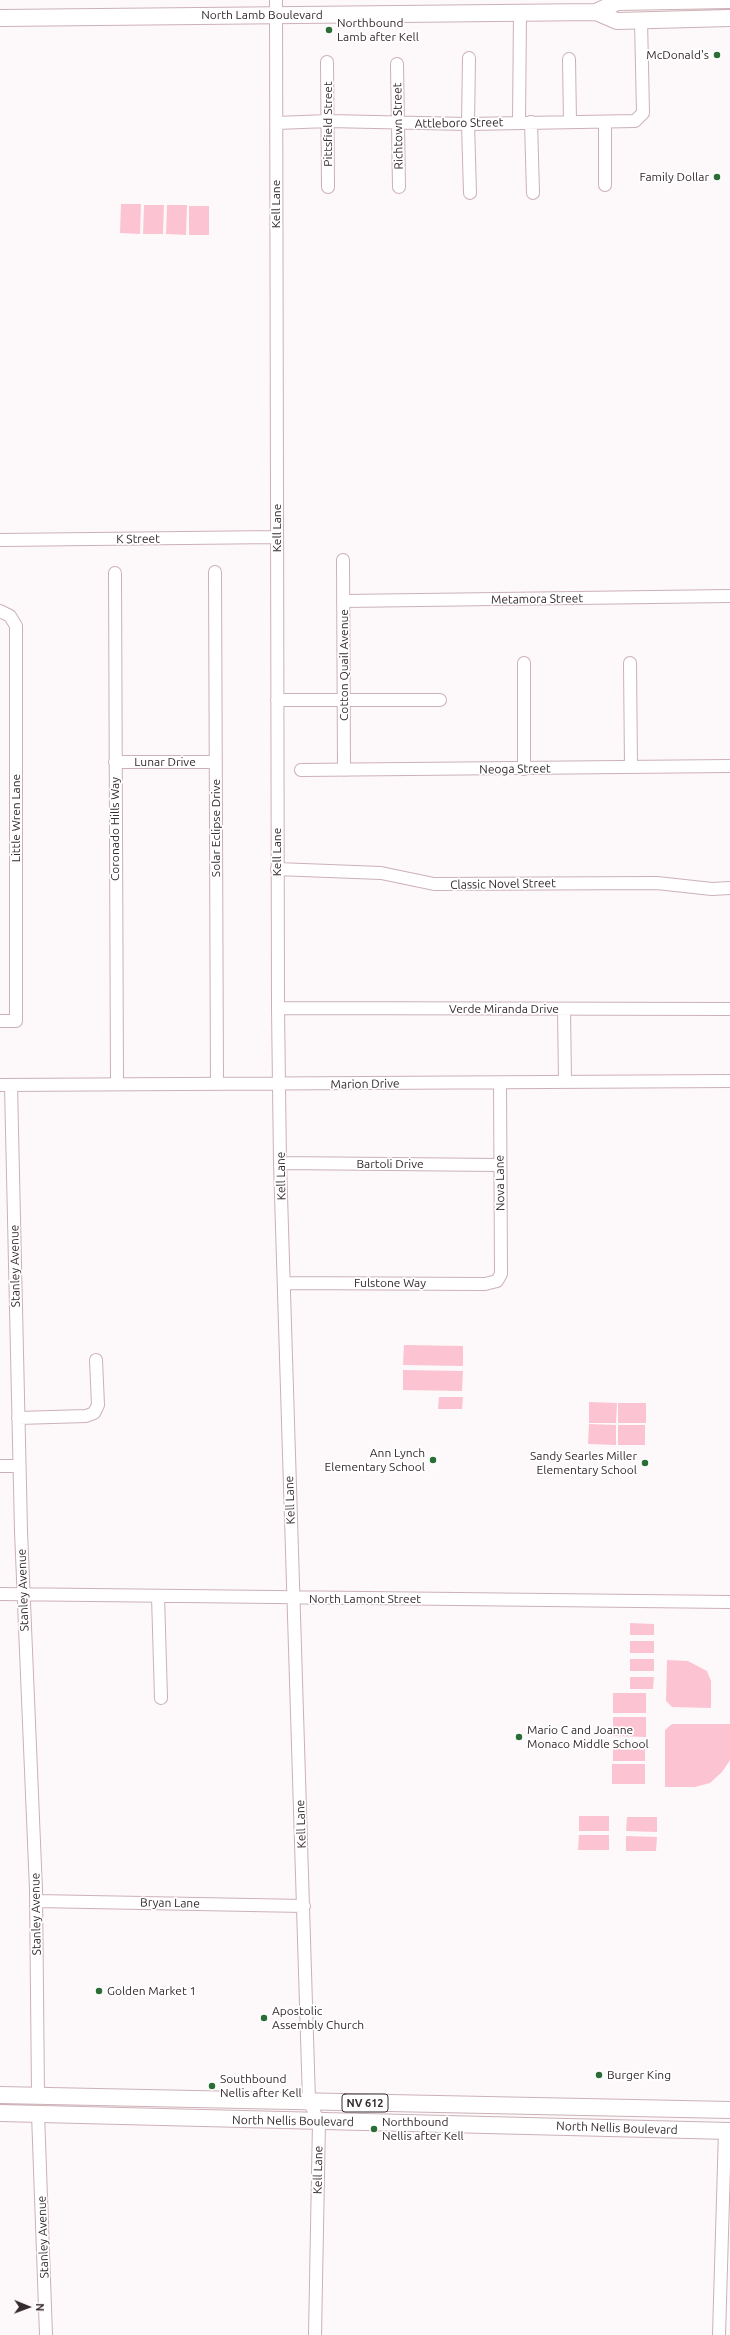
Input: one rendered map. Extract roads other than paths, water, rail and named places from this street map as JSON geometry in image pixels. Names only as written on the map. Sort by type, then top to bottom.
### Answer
[{"type":"main road","name":"North Lamb Boulevard","points":[[596,12],[617,2],[730,0]]},
{"type":"main road","name":"North Lamb Boulevard","points":[[0,18],[276,8],[596,12],[617,21],[730,18]]},
{"type":"main road","name":"North Nellis Boulevard","points":[[0,2094],[730,2110]]},
{"type":"main road","points":[[548,2126],[578,2118],[619,2118],[624,2115],[628,2107]]},
{"type":"main road","name":"North Nellis Boulevard","points":[[0,2113],[728,2131]]},
{"type":"street","name":"Kell Lane","points":[[276,8],[277,869],[280,1163],[309,2101],[318,2122],[315,2335]]},
{"type":"street","points":[[520,12],[525,122],[533,192]]},
{"type":"street","name":"Attleboro Street","points":[[277,124],[328,121],[468,124],[635,121],[643,113],[641,20]]},
{"type":"street","points":[[469,58],[468,124],[470,193]]},
{"type":"street","points":[[569,59],[570,122]]},
{"type":"street","name":"Pittsfield Street","points":[[327,62],[328,187]]},
{"type":"street","name":"Richtown Street","points":[[397,64],[399,188]]},
{"type":"street","points":[[605,122],[605,185]]},
{"type":"street","name":"K Street","points":[[0,540],[277,537]]},
{"type":"street","name":"Cotton Quail Avenue","points":[[343,560],[344,770]]},
{"type":"street","name":"Solar Eclipse Drive","points":[[216,572],[217,1084]]},
{"type":"street","name":"Coronado Hills Way","points":[[114,573],[117,1084]]},
{"type":"street","name":"Metamora Street","points":[[343,602],[730,596]]},
{"type":"street","name":"Little Wren Lane","points":[[0,1021],[16,1021],[16,626],[5,614]]},
{"type":"street","points":[[524,663],[524,768]]},
{"type":"street","points":[[630,663],[631,767]]},
{"type":"street","points":[[277,700],[440,700]]},
{"type":"street","name":"Lunar Drive","points":[[115,762],[216,762]]},
{"type":"street","name":"Neoga Street","points":[[301,770],[730,766]]},
{"type":"street","name":"Classic Novel Street","points":[[277,869],[381,872],[434,884],[657,883],[712,889],[730,888]]},
{"type":"street","name":"Verde Miranda Drive","points":[[278,1008],[730,1009]]},
{"type":"street","points":[[564,1008],[565,1082]]},
{"type":"street","name":"Marion Drive","points":[[5,1085],[279,1085],[730,1081]]},
{"type":"street","name":"Nova Lane","points":[[497,1281],[501,1274],[500,1083]]},
{"type":"street","name":"Stanley Avenue","points":[[5,1085],[36,1901],[38,2095]]},
{"type":"street","name":"Bartoli Drive","points":[[280,1163],[500,1165]]},
{"type":"street","name":"Fulstone Way","points":[[284,1283],[484,1284],[497,1281]]},
{"type":"street","points":[[18,1418],[86,1416],[94,1413],[98,1405],[96,1360]]},
{"type":"street","points":[[0,1466],[19,1466]]},
{"type":"street","name":"North Lamont Street","points":[[0,1594],[294,1599],[730,1602]]},
{"type":"street","points":[[158,1596],[161,1698]]},
{"type":"street","name":"Bryan Lane","points":[[36,1901],[304,1906]]},
{"type":"street","name":"Stanley Avenue","points":[[38,2114],[46,2335]]},
{"type":"street","points":[[719,2335],[728,2131]]},
{"type":"place","name":"Northbound Lamb after Kell","points":[[329,30]]},
{"type":"place","name":"McDonald's","points":[[717,55]]},
{"type":"place","name":"Family Dollar","points":[[717,177]]},
{"type":"place","name":"Ann Lynch Elementary School","points":[[433,1460]]},
{"type":"place","name":"Sandy Searles Miller Elementary School","points":[[645,1463]]},
{"type":"place","name":"Mario C and Joanne Monaco Middle School","points":[[519,1737]]},
{"type":"place","name":"Golden Market 1","points":[[99,1991]]},
{"type":"place","name":"Apostolic Assembly Church","points":[[264,2018]]},
{"type":"place","name":"Burger King","points":[[599,2075]]},
{"type":"place","name":"Southbound Nellis after Kell","points":[[212,2086]]},
{"type":"place","name":"Northbound Nellis after Kell","points":[[374,2129]]}]
